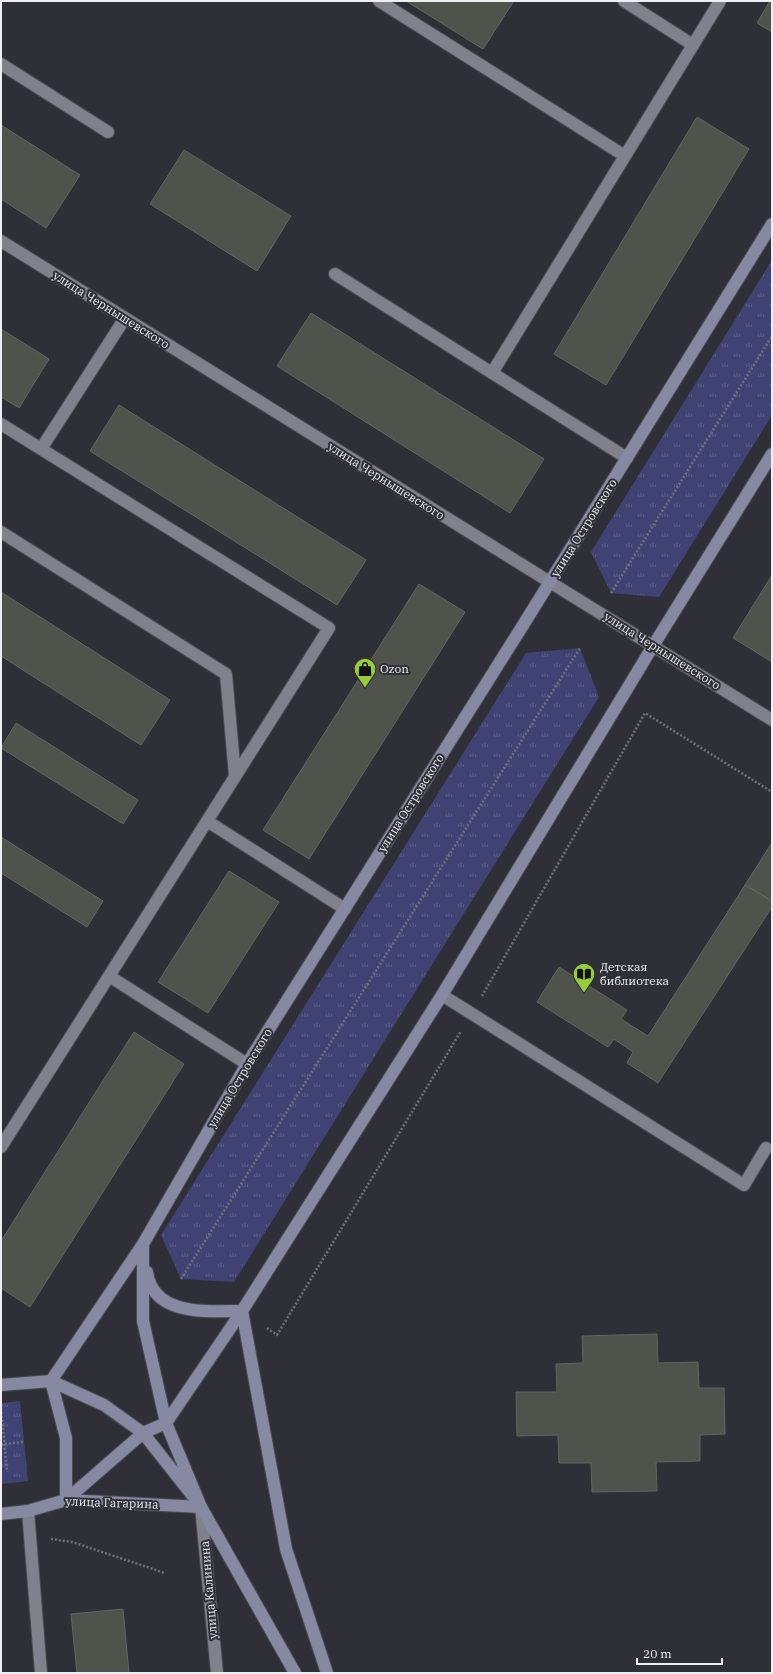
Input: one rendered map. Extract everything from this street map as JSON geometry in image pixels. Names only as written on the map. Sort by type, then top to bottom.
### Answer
[{"type":"main road","name":"улица Островского","points":[[51,1381],[143,1244],[247,1064],[550,582],[772,224]]},
{"type":"main road","points":[[66,1500],[143,1433],[166,1423],[242,1311],[442,995],[653,646],[772,454]]},
{"type":"main road","points":[[143,1244],[148,1278],[154,1293],[174,1306],[192,1311],[242,1311]]},
{"type":"main road","points":[[143,1244],[143,1321],[166,1423],[201,1507],[295,1673]]},
{"type":"main road","points":[[242,1311],[286,1549],[327,1673]]},
{"type":"main road","points":[[51,1381],[66,1438],[66,1500]]},
{"type":"main road","points":[[1,1385],[51,1381],[104,1405],[143,1433],[201,1507]]},
{"type":"main road","name":"улица Гагарина","points":[[1,1514],[28,1511],[66,1500],[201,1507]]},
{"type":"street","points":[[379,1],[625,156]]},
{"type":"street","points":[[624,1],[693,45]]},
{"type":"street","points":[[492,373],[720,1]]},
{"type":"street","points":[[1,64],[108,132]]},
{"type":"street","name":"улица Чернышевского","points":[[1,241],[772,720]]},
{"type":"street","points":[[335,274],[627,458]]},
{"type":"street","points":[[41,449],[125,318]]},
{"type":"street","points":[[1,424],[329,628],[1,1147]]},
{"type":"street","points":[[1,532],[226,674],[235,776]]},
{"type":"street","points":[[206,821],[345,909]]},
{"type":"street","points":[[109,976],[247,1064]]},
{"type":"street","points":[[442,995],[744,1185],[766,1148]]},
{"type":"street","name":"улица Калинина","points":[[201,1507],[217,1673]]},
{"type":"street","points":[[28,1511],[41,1673]]},
{"type":"path","points":[[611,593],[772,336]]},
{"type":"path","points":[[181,1279],[580,648]]},
{"type":"path","points":[[667,725],[772,792]]},
{"type":"path","points":[[1,1408],[3,1444],[7,1472]]},
{"type":"path","points":[[3,1444],[24,1442]]},
{"type":"path","points":[[30,1536],[72,1542],[165,1573]]},
{"type":"green space","points":[[772,260],[772,415],[659,597],[611,593],[591,552]]},
{"type":"green space","points":[[580,648],[599,697],[234,1282],[181,1279],[161,1235],[526,653]]},
{"type":"green space","points":[[20,1401],[28,1481],[1,1484],[1,1403]]},
{"type":"building","points":[[406,1],[514,1],[483,49]]},
{"type":"building","points":[[770,1],[772,1],[772,32],[757,23]]},
{"type":"building","points":[[697,117],[749,149],[606,385],[554,354]]},
{"type":"building","points":[[1,125],[80,175],[46,228],[1,199]]},
{"type":"building","points":[[184,150],[291,216],[257,271],[150,204]]},
{"type":"building","points":[[311,313],[544,459],[510,513],[277,366]]},
{"type":"building","points":[[1,329],[49,359],[19,408],[1,397]]},
{"type":"building","points":[[119,405],[366,560],[337,605],[90,451]]},
{"type":"building","points":[[772,575],[772,662],[733,638]]},
{"type":"building","points":[[419,584],[465,612],[309,859],[263,830]]},
{"type":"building","points":[[1,592],[170,700],[141,745],[1,656]]},
{"type":"building","points":[[16,723],[138,800],[123,824],[1,748]]},
{"type":"building","points":[[1,837],[103,901],[87,927],[1,873]]},
{"type":"building","points":[[772,844],[772,901],[745,885]]},
{"type":"building","points":[[229,871],[279,902],[208,1013],[158,982]]},
{"type":"building","points":[[745,885],[772,901],[772,907],[658,1083],[627,1063],[633,1052],[614,1039],[608,1047],[537,1002],[559,967],[627,1010],[621,1019],[648,1036]]},
{"type":"building","points":[[134,1032],[184,1064],[30,1307],[1,1288],[1,1241]]},
{"type":"building","points":[[657,1334],[658,1363],[698,1362],[699,1388],[724,1388],[725,1434],[700,1435],[700,1461],[656,1462],[657,1491],[592,1492],[591,1463],[559,1463],[558,1435],[517,1436],[516,1392],[557,1392],[556,1364],[583,1363],[582,1336]]},
{"type":"building","points":[[123,1609],[129,1673],[77,1673],[71,1614]]},
{"type":"place","name":"Ozon","points":[[365,688]]},
{"type":"place","name":"Детская библиотека","points":[[584,994]]}]
